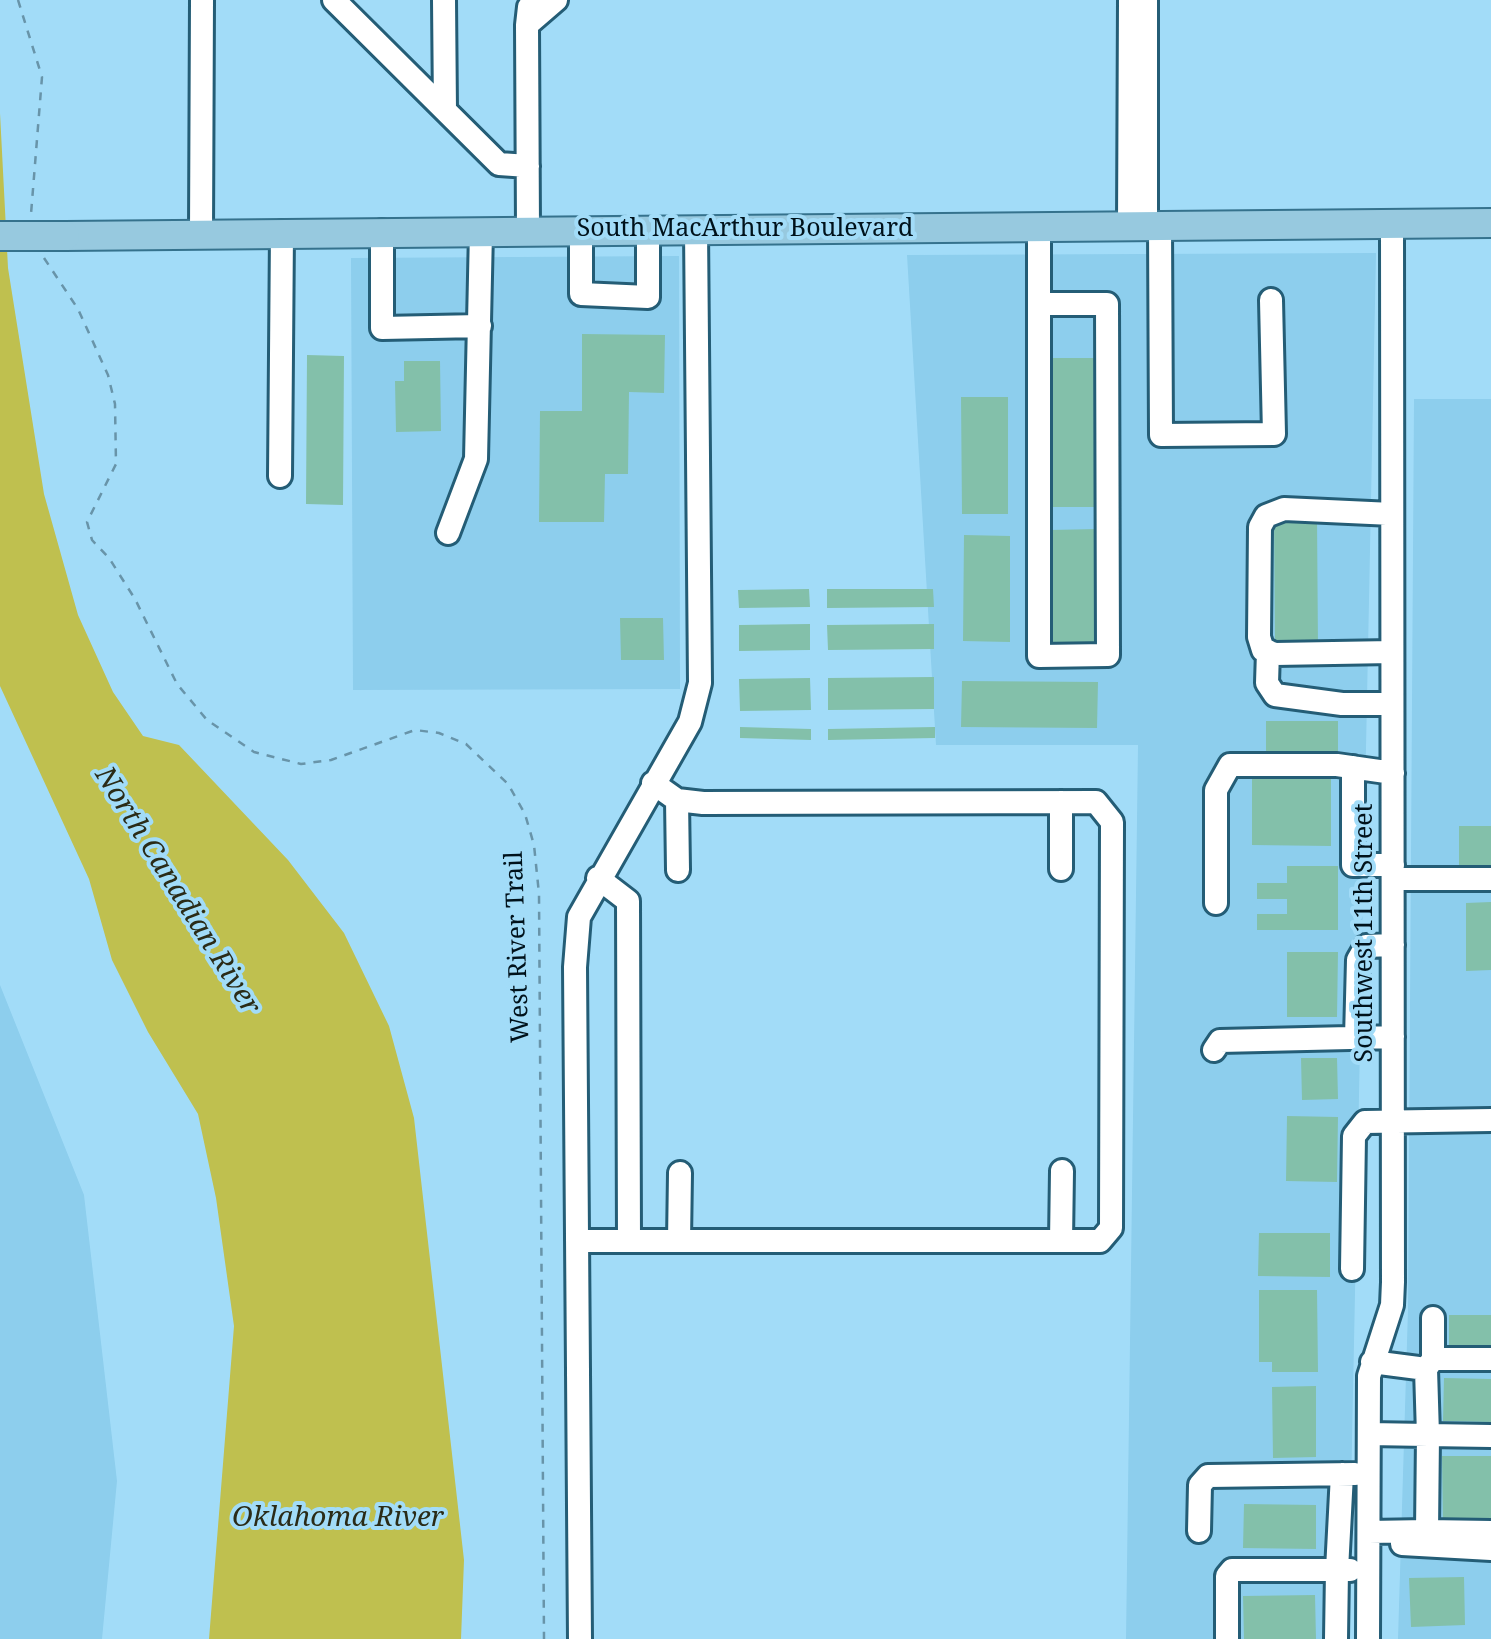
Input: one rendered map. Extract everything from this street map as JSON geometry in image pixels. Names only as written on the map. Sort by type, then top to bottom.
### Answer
[{"type":"main road","name":"South MacArthur Boulevard","points":[[0,236],[1491,223]]},
{"type":"street","points":[[201,233],[202,0]]},
{"type":"street","points":[[334,0],[500,164],[528,166]]},
{"type":"street","points":[[444,0],[445,110]]},
{"type":"street","points":[[528,230],[527,25],[529,6],[535,0]]},
{"type":"street","points":[[527,25],[556,0]]},
{"type":"street","points":[[1130,0],[1161,435],[1274,434],[1271,300]]},
{"type":"street","points":[[1145,226],[1146,0]]},
{"type":"street","name":"Southwest 11th Street","points":[[1368,1639],[1372,1362],[1392,1305],[1392,224]]},
{"type":"street","points":[[1039,227],[1039,656],[1108,655],[1106,304],[1040,304]]},
{"type":"street","points":[[581,230],[582,294],[648,298],[648,229]]},
{"type":"street","points":[[580,1639],[575,966],[579,917],[690,722],[700,682],[696,229]]},
{"type":"street","points":[[448,533],[476,459],[481,230]]},
{"type":"street","points":[[382,231],[382,328],[480,326]]},
{"type":"street","points":[[280,476],[282,232]]},
{"type":"street","points":[[1392,514],[1284,509],[1266,516],[1260,527],[1259,638],[1268,652],[1268,682],[1275,696],[1342,704],[1392,704]]},
{"type":"street","points":[[1268,652],[1392,652]]},
{"type":"street","points":[[1216,903],[1216,790],[1230,765],[1353,767],[1393,773]]},
{"type":"street","points":[[1353,767],[1353,865],[1491,879]]},
{"type":"street","points":[[577,1240],[1100,1241],[1112,1228],[1112,822],[1096,802],[677,800],[653,783]]},
{"type":"street","points":[[677,800],[678,870]]},
{"type":"street","points":[[1061,802],[1062,869]]},
{"type":"street","points":[[598,878],[628,901],[629,1241]]},
{"type":"street","points":[[1356,1038],[1358,960],[1366,946],[1393,945]]},
{"type":"street","points":[[1214,1050],[1220,1040],[1393,1036]]},
{"type":"street","points":[[1352,1270],[1354,1136],[1364,1122],[1491,1120]]},
{"type":"street","points":[[1062,1171],[1062,1241]]},
{"type":"street","points":[[679,1241],[680,1173]]},
{"type":"street","points":[[1353,1211],[1393,1211]]},
{"type":"street","points":[[1427,1532],[1434,1318]]},
{"type":"street","points":[[1372,1362],[1430,1364],[1491,1359]]},
{"type":"street","points":[[1369,1434],[1491,1436]]},
{"type":"street","points":[[1336,1639],[1342,1474]]},
{"type":"street","points":[[1199,1531],[1200,1484],[1208,1476],[1369,1474]]},
{"type":"street","points":[[1369,1538],[1427,1532],[1491,1532]]},
{"type":"street","points":[[1369,1538],[1491,1550]]},
{"type":"street","points":[[1227,1639],[1228,1572],[1368,1570]]},
{"type":"path","points":[[18,0],[42,76],[32,224]]},
{"type":"path","name":"West River Trail","points":[[40,252],[78,309],[108,375],[115,404],[116,464],[87,522],[92,540],[136,599],[177,684],[207,720],[254,752],[302,764],[331,760],[415,730],[439,733],[466,744],[508,784],[525,814],[534,845],[539,894],[544,1639]]},
{"type":"shaded area","points":[[1376,253],[1348,1639],[1126,1639],[1138,745],[936,745],[907,255]]},
{"type":"shaded area","points":[[679,256],[680,689],[353,690],[351,258]]},
{"type":"shaded area","points":[[1414,399],[1491,399],[1491,1639],[1398,1639],[1408,1309]]},
{"type":"shaded area","points":[[0,985],[84,1195],[117,1481],[102,1639],[0,1639]]},
{"type":"water","name":"Oklahoma River","points":[[0,113],[8,268],[44,494],[78,615],[113,692],[143,736],[179,745],[288,860],[344,933],[389,1026],[414,1118],[464,1560],[461,1639],[209,1639],[234,1326],[216,1198],[198,1114],[148,1032],[112,960],[89,879],[0,686]]},
{"type":"building","points":[[582,334],[665,335],[664,393],[629,392],[628,474],[605,474],[604,522],[539,522],[540,411],[582,411]]},
{"type":"building","points":[[307,355],[344,356],[343,505],[306,504]]},
{"type":"building","points":[[1050,358],[1097,358],[1098,507],[1051,507]]},
{"type":"building","points":[[404,361],[440,361],[441,431],[396,432],[395,381],[404,381]]},
{"type":"building","points":[[961,397],[1008,397],[1008,514],[962,514]]},
{"type":"building","points":[[1274,518],[1317,518],[1318,648],[1275,649]]},
{"type":"building","points":[[1097,529],[1098,646],[1051,646],[1050,530]]},
{"type":"building","points":[[964,535],[1010,536],[1010,642],[963,641]]},
{"type":"building","points":[[809,589],[810,607],[739,608],[738,590]]},
{"type":"building","points":[[827,589],[933,589],[934,607],[827,608]]},
{"type":"building","points":[[620,618],[663,618],[664,660],[621,660]]},
{"type":"building","points":[[810,624],[810,650],[739,651],[739,625]]},
{"type":"building","points":[[934,624],[934,649],[828,650],[827,625]]},
{"type":"building","points":[[934,677],[934,709],[828,710],[828,678]]},
{"type":"building","points":[[810,678],[811,710],[740,711],[739,679]]},
{"type":"building","points":[[962,681],[1098,682],[1097,728],[961,727]]},
{"type":"building","points":[[1266,721],[1338,721],[1338,758],[1266,757]]},
{"type":"building","points":[[740,727],[811,729],[811,740],[740,738]]},
{"type":"building","points":[[935,727],[935,738],[828,740],[828,729]]},
{"type":"building","points":[[1252,774],[1331,774],[1331,846],[1252,845]]},
{"type":"building","points":[[1459,826],[1491,826],[1491,872],[1459,872]]},
{"type":"building","points":[[1287,866],[1338,866],[1338,930],[1257,930],[1257,914],[1287,914],[1287,899],[1257,899],[1257,883],[1287,883]]},
{"type":"building","points":[[1491,902],[1491,970],[1466,971],[1466,903]]},
{"type":"building","points":[[1287,952],[1338,952],[1337,1017],[1287,1017]]},
{"type":"building","points":[[1301,1058],[1337,1058],[1338,1099],[1302,1100]]},
{"type":"building","points":[[1287,1116],[1338,1117],[1337,1182],[1286,1181]]},
{"type":"building","points":[[1259,1233],[1330,1233],[1330,1277],[1258,1276]]},
{"type":"building","points":[[1259,1290],[1317,1290],[1318,1372],[1272,1372],[1272,1362],[1259,1362]]},
{"type":"building","points":[[1449,1315],[1491,1315],[1491,1354],[1449,1354]]},
{"type":"building","points":[[1444,1378],[1491,1379],[1491,1422],[1443,1421]]},
{"type":"building","points":[[1316,1386],[1316,1457],[1273,1458],[1272,1387]]},
{"type":"building","points":[[1442,1456],[1491,1456],[1491,1527],[1443,1527]]},
{"type":"building","points":[[1244,1504],[1316,1505],[1316,1549],[1243,1548]]},
{"type":"building","points":[[1464,1577],[1465,1625],[1411,1627],[1409,1578]]},
{"type":"building","points":[[1315,1595],[1316,1639],[1244,1639],[1243,1596]]},
{"type":"water label","name":"North Canadian River","points":[[177,891]]}]
